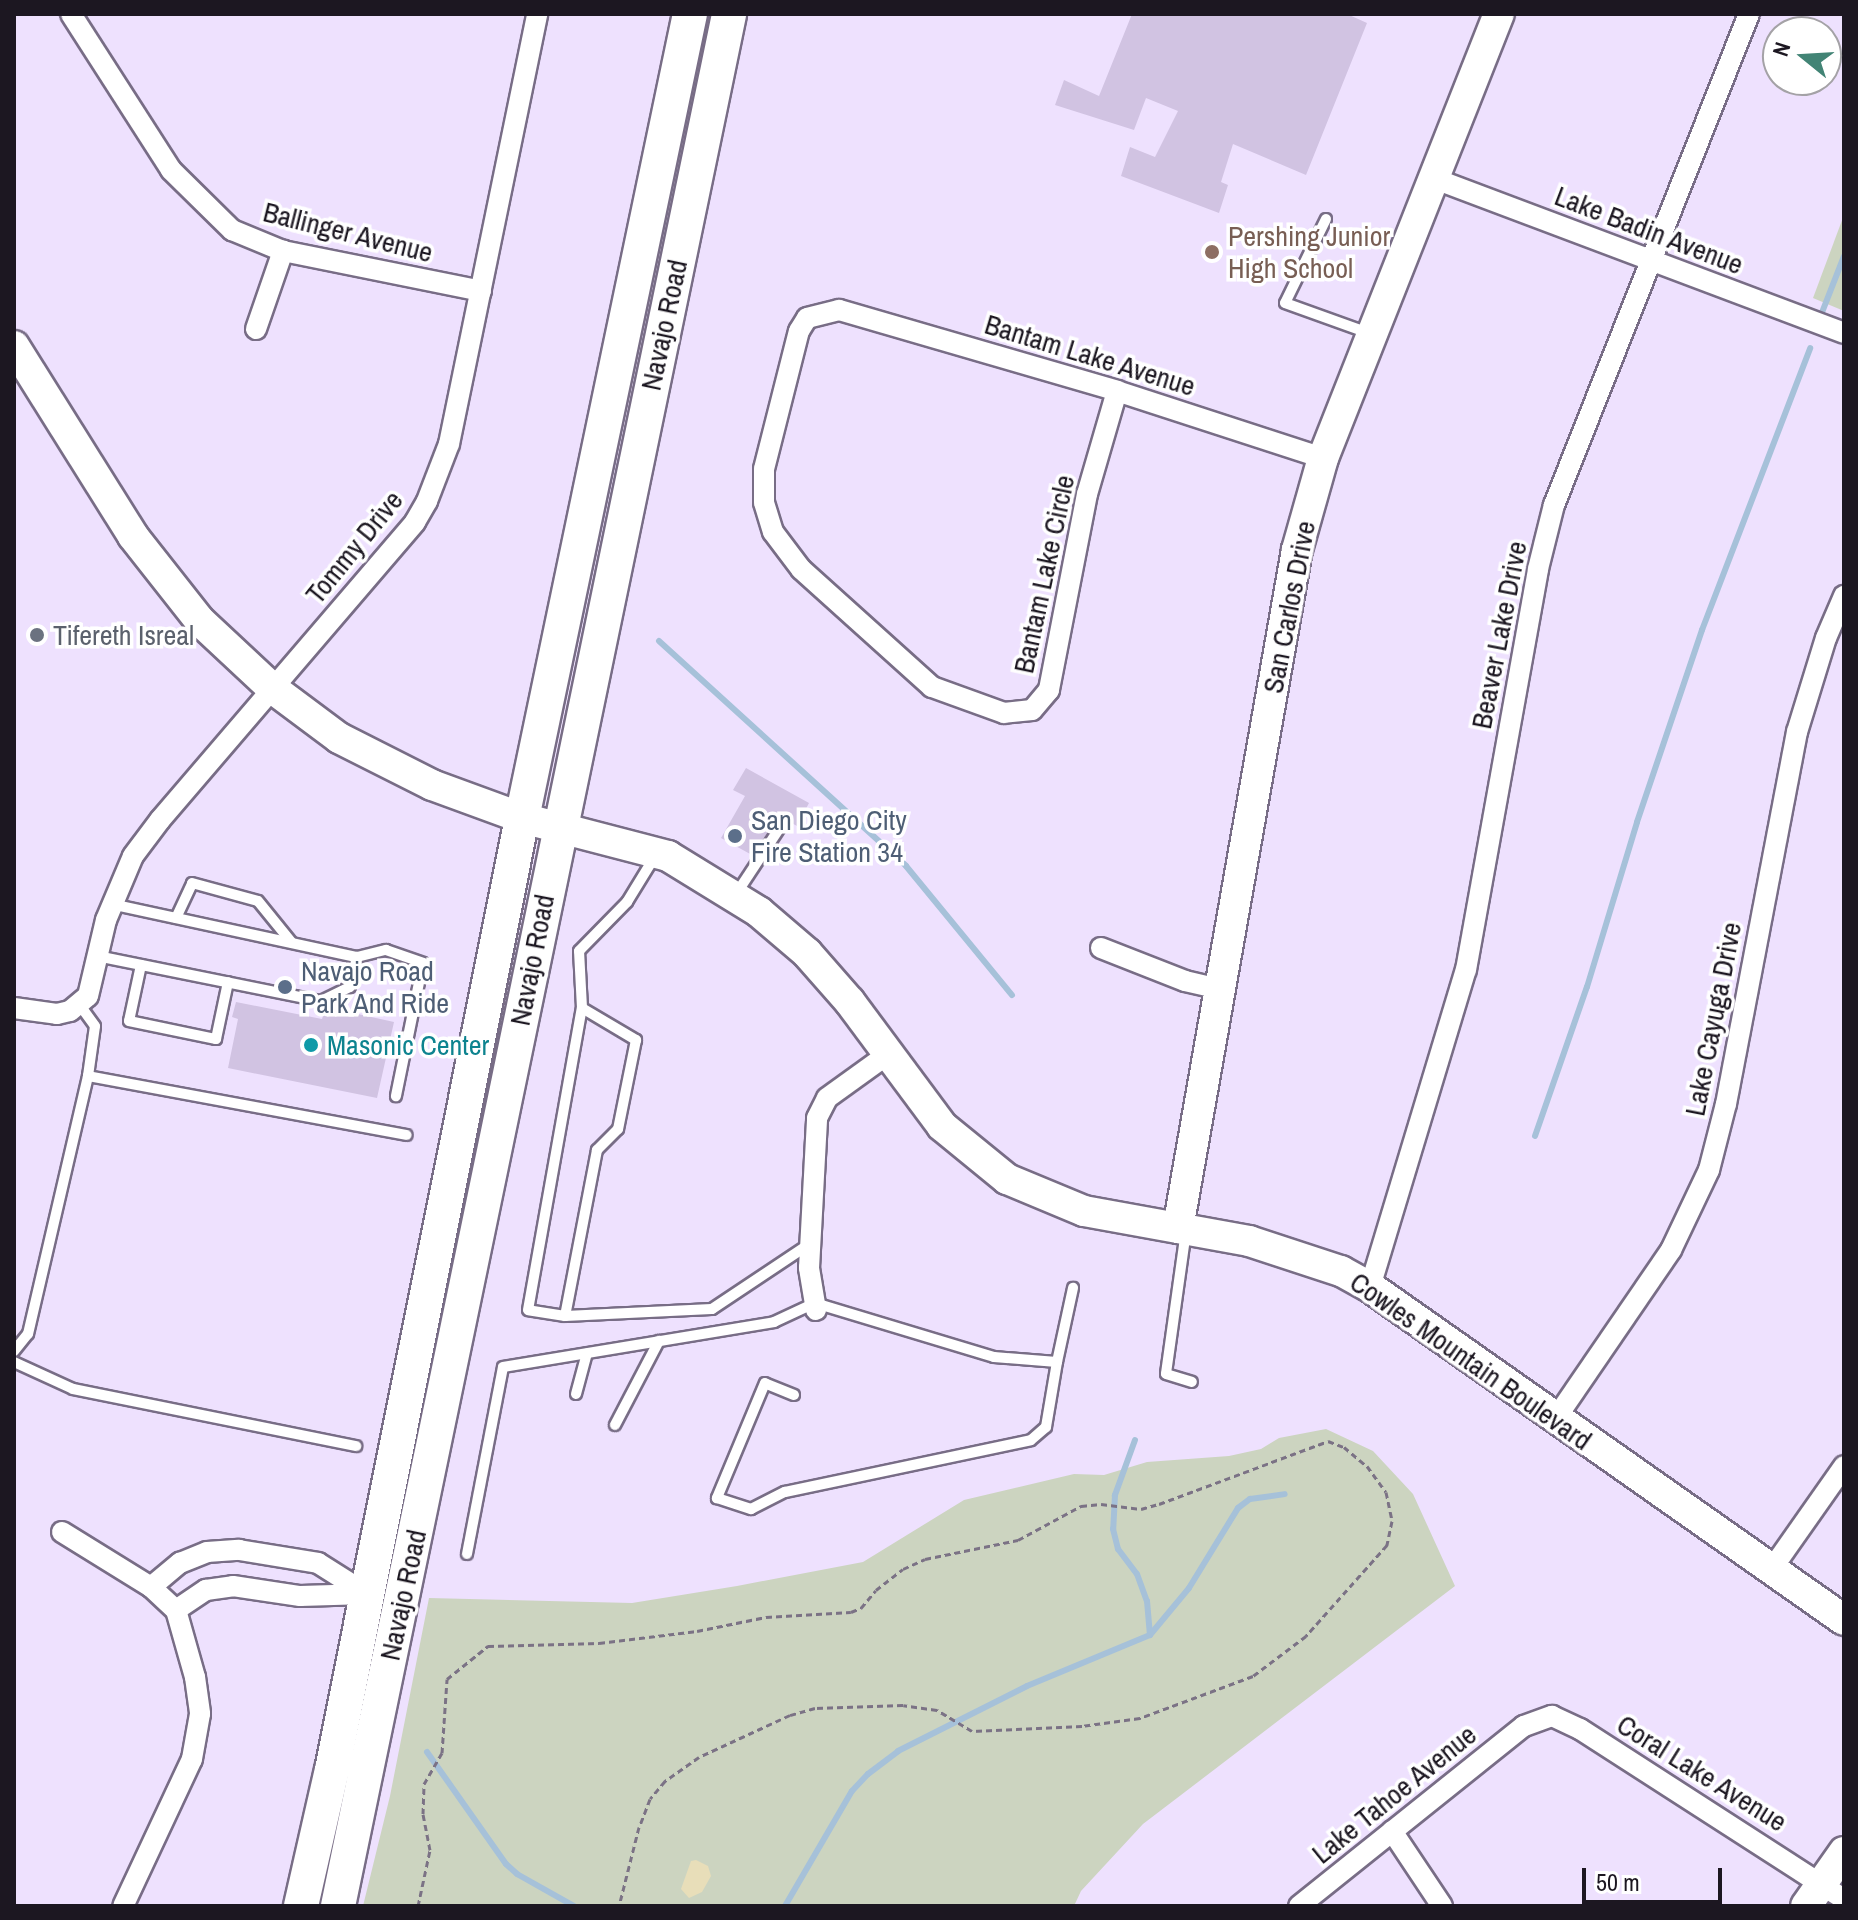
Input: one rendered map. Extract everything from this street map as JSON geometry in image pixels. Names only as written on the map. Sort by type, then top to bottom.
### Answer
[{"type":"main road","name":"Navajo Road","points":[[301,1906],[367,1594],[522,818],[690,14]]},
{"type":"main road","name":"Navajo Road","points":[[336,1906],[729,14]]},
{"type":"main road","points":[[336,1906],[355,1739],[378,1614],[367,1594]]},
{"type":"street","name":"Ballinger Avenue","points":[[71,14],[181,182],[232,230],[283,251],[481,291]]},
{"type":"street","name":"Tommy Drive","points":[[80,1005],[91,986],[111,904],[145,839],[415,522],[427,501],[449,444],[537,14]]},
{"type":"street","name":"San Carlos Drive","points":[[1182,1228],[1219,989],[1297,550],[1323,458],[1499,14]]},
{"type":"street","name":"Beaver Lake Drive","points":[[1370,1287],[1466,970],[1535,582],[1554,505],[1749,14]]},
{"type":"street","name":"Lake Badin Avenue","points":[[1435,179],[1844,333]]},
{"type":"street","points":[[256,329],[283,251]]},
{"type":"street","name":"Bantam Lake Avenue","points":[[839,310],[1117,391],[1323,458]]},
{"type":"street","name":"Bantam Lake Circle","points":[[839,310],[807,318],[799,331],[764,469],[764,502],[773,532],[801,569],[932,687],[990,709],[1023,714],[1039,705],[1049,690],[1087,494],[1117,391]]},
{"type":"street","name":"Cowles Mountain Boulevard","points":[[14,346],[133,536],[199,620],[272,688],[339,738],[432,785],[522,818],[657,853],[735,896],[807,953],[942,1126],[1007,1179],[1084,1211],[1249,1241],[1341,1271],[1370,1287],[1844,1620]]},
{"type":"street","name":"Lake Cayuga Drive","points":[[1556,1418],[1671,1250],[1709,1170],[1726,1104],[1797,732],[1826,638],[1844,596]]},
{"type":"street","points":[[1101,948],[1185,981],[1219,989]]},
{"type":"street","points":[[14,1008],[57,1014],[80,1005]]},
{"type":"street","points":[[815,1306],[809,1268],[817,1118],[827,1098],[888,1054]]},
{"type":"street","points":[[1771,1570],[1844,1466]]},
{"type":"street","points":[[62,1532],[151,1587],[176,1610],[195,1677],[200,1714],[192,1759],[123,1906]]},
{"type":"street","points":[[151,1587],[180,1563],[207,1552],[256,1552],[318,1563],[367,1594]]},
{"type":"street","points":[[252,1587],[256,1552]]},
{"type":"street","points":[[176,1610],[206,1590],[252,1587],[300,1596],[367,1594]]},
{"type":"street","name":"Coral Lake Avenue","points":[[1524,1726],[1552,1716],[1580,1729],[1824,1896]]},
{"type":"street","name":"Lake Tahoe Avenue","points":[[1299,1906],[1524,1726]]},
{"type":"street","points":[[1392,1831],[1442,1906]]},
{"type":"street","points":[[1824,1896],[1844,1852]]},
{"type":"lane","points":[[1326,219],[1285,303],[1373,335]]},
{"type":"lane","points":[[735,896],[779,829]]},
{"type":"lane","points":[[657,853],[627,902],[579,951],[582,1008],[528,1310],[565,1316],[712,1309],[811,1243]]},
{"type":"lane","points":[[176,918],[192,883],[258,901],[292,943]]},
{"type":"lane","points":[[111,904],[357,957],[374,950],[386,950],[423,963],[396,1096]]},
{"type":"lane","points":[[97,956],[321,1001],[350,987],[357,957]]},
{"type":"lane","points":[[141,965],[129,1021],[216,1039],[228,982]]},
{"type":"lane","points":[[14,1351],[28,1334],[88,1076],[95,1026],[80,1005]]},
{"type":"lane","points":[[565,1316],[597,1150],[618,1129],[636,1040],[582,1008]]},
{"type":"lane","points":[[88,1076],[407,1135]]},
{"type":"lane","points":[[1182,1228],[1166,1374],[1192,1382]]},
{"type":"lane","points":[[794,1395],[765,1383],[717,1498],[751,1509],[785,1492],[1031,1440],[1046,1427],[1073,1288]]},
{"type":"lane","points":[[467,1554],[503,1367],[774,1322],[815,1306],[994,1357],[1057,1362]]},
{"type":"lane","points":[[615,1425],[659,1341]]},
{"type":"lane","points":[[576,1394],[587,1353]]},
{"type":"lane","points":[[14,1362],[73,1389],[356,1446]]},
{"type":"path","points":[[418,1906],[430,1850],[423,1805],[424,1784],[430,1770],[440,1760],[447,1679],[488,1646],[599,1643],[697,1631],[766,1617],[851,1612],[861,1608],[876,1590],[903,1569],[925,1559],[1018,1540],[1081,1506],[1101,1504],[1141,1509],[1159,1504],[1328,1441],[1344,1447],[1379,1479],[1386,1492],[1392,1521],[1387,1545],[1306,1636],[1253,1676],[1140,1718],[1015,1731],[972,1731],[937,1710],[903,1705],[815,1708],[790,1715],[699,1757],[665,1781],[650,1799],[639,1827],[619,1906]]},
{"type":"green space","points":[[1844,215],[1844,311],[1813,298]]},
{"type":"green space","points":[[1326,1429],[1373,1451],[1413,1494],[1455,1586],[1143,1824],[1081,1891],[1074,1906],[363,1906],[390,1796],[429,1598],[632,1603],[737,1586],[863,1562],[964,1500],[1074,1474],[1104,1475],[1147,1462],[1229,1456],[1261,1449],[1279,1438]]},
{"type":"sand","points":[[691,1861],[708,1866],[711,1876],[702,1892],[689,1898],[681,1889]]},
{"type":"building","points":[[1132,14],[1347,14],[1367,23],[1306,175],[1233,144],[1221,182],[1228,185],[1219,213],[1121,176],[1130,147],[1155,157],[1178,111],[1146,98],[1134,130],[1055,105],[1064,80],[1099,96]]},
{"type":"building","points":[[746,768],[809,803],[797,826],[779,816],[752,855],[721,838],[745,796],[733,790]]},
{"type":"building","name":"Masonic Center","points":[[236,1002],[322,1019],[326,1007],[394,1022],[377,1098],[228,1068],[238,1019],[232,1017]]},
{"type":"waterway","points":[[1821,315],[1844,256]]},
{"type":"waterway","points":[[1535,1136],[1587,987],[1637,822],[1702,630],[1810,348]]},
{"type":"waterway","points":[[659,641],[906,866],[1012,995]]},
{"type":"waterway","points":[[1135,1440],[1115,1495],[1113,1529],[1118,1549],[1137,1574],[1147,1601],[1150,1635]]},
{"type":"waterway","points":[[785,1906],[852,1791],[868,1774],[898,1751],[1027,1686],[1150,1635],[1189,1588],[1238,1508],[1250,1499],[1285,1494]]},
{"type":"waterway","points":[[427,1752],[506,1864],[517,1874],[574,1906]]},
{"type":"place","name":"Pershing Junior High School","points":[[1212,252]]},
{"type":"place","name":"Tifereth Isreal","points":[[37,635]]},
{"type":"place","name":"San Diego City Fire Station 34","points":[[735,836]]},
{"type":"place","name":"Navajo Road Park And Ride","points":[[285,987]]},
{"type":"place","name":"Masonic Center","points":[[311,1045]]}]
